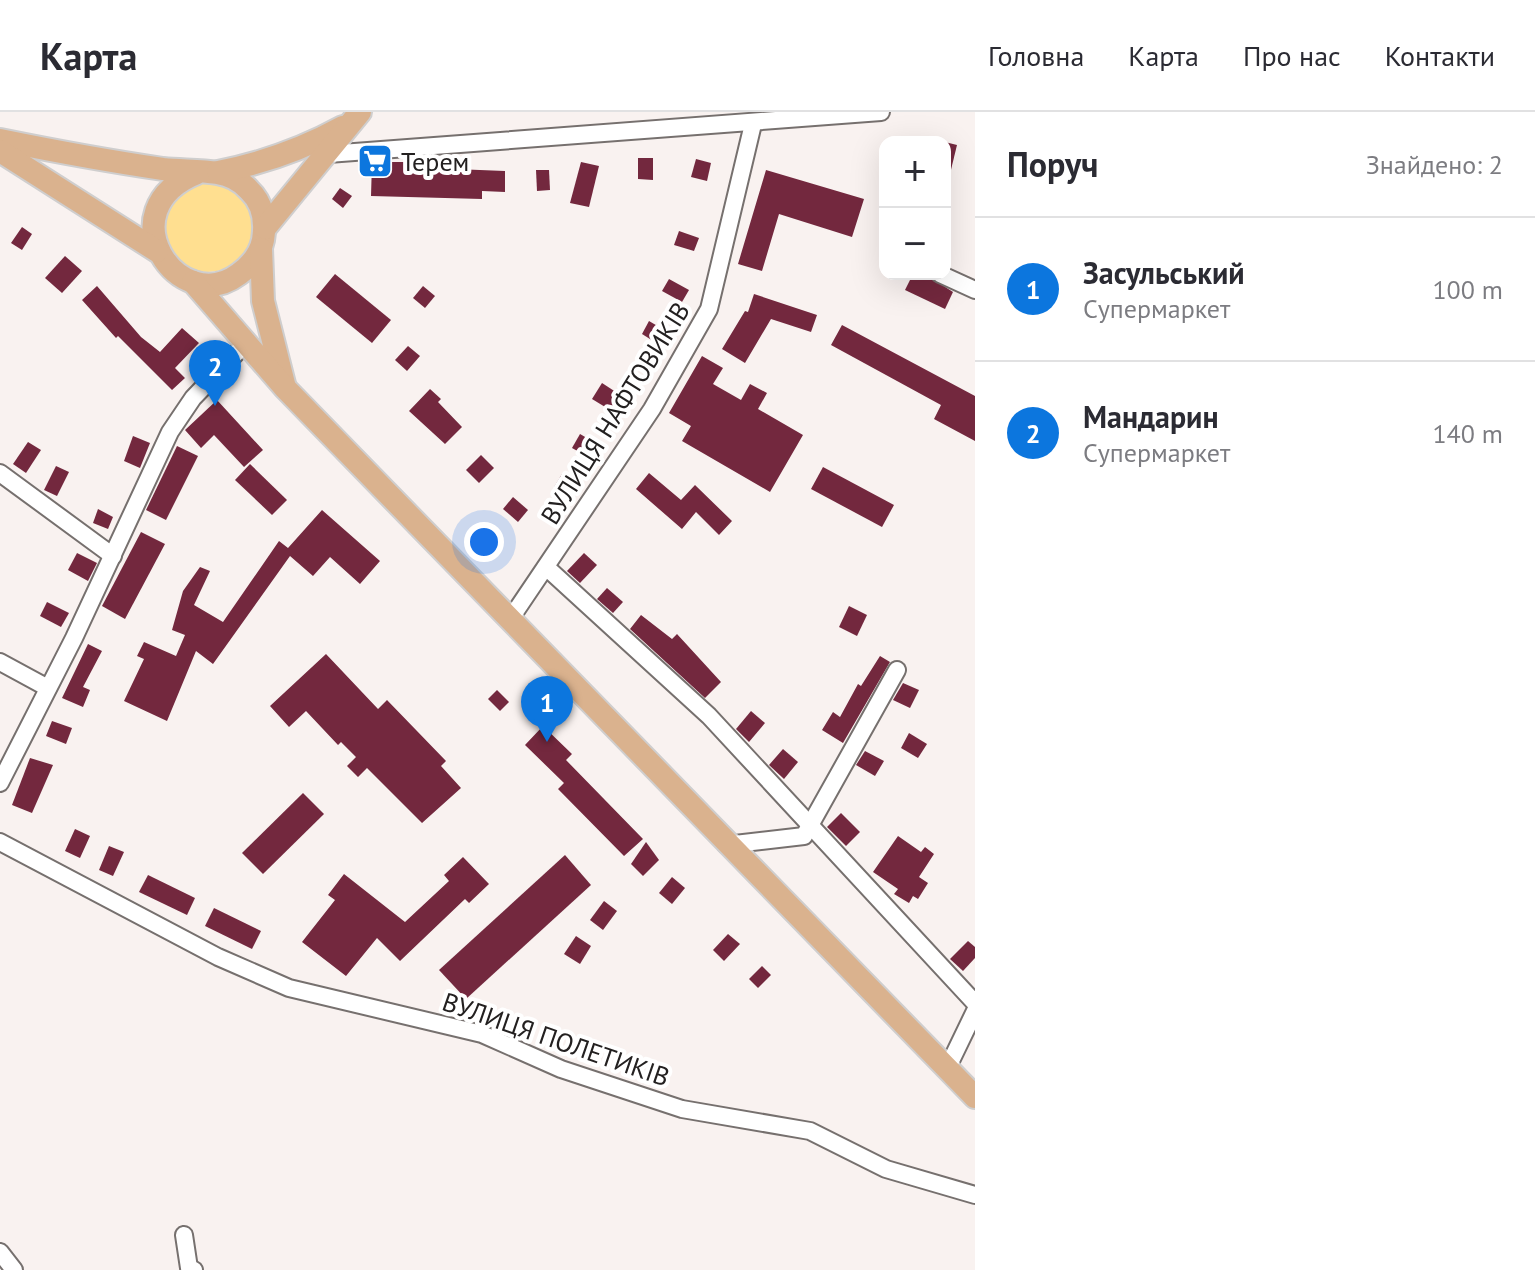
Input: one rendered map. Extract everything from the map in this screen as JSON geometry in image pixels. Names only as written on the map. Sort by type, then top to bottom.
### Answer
[{"type":"main road","points":[[193,282],[214,284],[234,278],[250,266],[263,238],[356,118]]},
{"type":"main road","points":[[157,251],[152,232],[154,212],[164,194],[178,181],[259,164],[295,151],[356,118]]},
{"type":"main road","points":[[0,140],[88,159],[236,178],[251,191],[261,208],[263,301],[285,388]]},
{"type":"main road","points":[[0,151],[157,251],[172,270],[193,282],[244,345],[285,388],[726,845],[975,1097]]},
{"type":"street","points":[[328,154],[729,119],[753,124],[881,112]]},
{"type":"street","name":"ВУЛИЦЯ НАФТОВИКІВ","points":[[509,621],[652,409],[709,309],[753,124]]},
{"type":"street","points":[[951,279],[975,290]]},
{"type":"street","points":[[0,783],[113,556],[170,432],[193,398],[244,345]]},
{"type":"street","points":[[0,473],[113,556]]},
{"type":"street","points":[[546,567],[709,716],[975,1003]]},
{"type":"street","points":[[0,662],[48,688]]},
{"type":"street","points":[[726,845],[804,836],[897,670]]},
{"type":"street","name":"ВУЛИЦЯ ПОЛЕТИКІВ","points":[[0,842],[218,957],[289,988],[482,1034],[561,1069],[682,1109],[810,1131],[886,1169],[975,1195]]},
{"type":"street","points":[[947,1069],[975,1011]]},
{"type":"street","points":[[184,1235],[189,1268],[194,1270]]},
{"type":"street","points":[[0,1252],[14,1270]]},
{"type":"shaded area","points":[[208,182],[225,186],[240,195],[249,210],[253,227],[249,244],[240,259],[225,268],[208,272],[191,268],[176,259],[167,244],[163,227],[167,210],[176,195],[191,186]]},
{"type":"building","points":[[951,144],[957,145],[951,170]]},
{"type":"building","points":[[638,158],[653,158],[653,180],[638,179]]},
{"type":"building","points":[[696,159],[711,163],[707,181],[691,177]]},
{"type":"building","points":[[372,162],[404,162],[404,167],[505,171],[505,192],[482,191],[482,199],[371,196]]},
{"type":"building","points":[[581,162],[599,166],[589,207],[570,203]]},
{"type":"building","points":[[536,170],[549,170],[550,190],[537,191]]},
{"type":"building","points":[[766,170],[864,199],[852,237],[779,214],[762,271],[738,264]]},
{"type":"building","points":[[340,188],[352,196],[343,208],[332,199]]},
{"type":"building","points":[[22,227],[32,234],[22,250],[11,243]]},
{"type":"building","points":[[679,231],[699,238],[694,251],[674,245]]},
{"type":"building","points":[[65,256],[82,271],[62,293],[45,278]]},
{"type":"building","points":[[335,274],[391,320],[372,343],[316,297]]},
{"type":"building","points":[[669,279],[689,290],[682,302],[662,291]]},
{"type":"building","points":[[910,280],[934,280],[953,292],[945,309],[905,290]]},
{"type":"building","points":[[97,286],[141,337],[160,352],[182,328],[199,343],[175,368],[185,378],[172,390],[118,336],[116,338],[82,300]]},
{"type":"building","points":[[423,286],[435,296],[425,308],[413,298]]},
{"type":"building","points":[[754,294],[817,315],[811,332],[771,319],[745,363],[722,349],[745,311],[748,312]]},
{"type":"building","points":[[649,321],[666,331],[658,344],[642,334]]},
{"type":"building","points":[[842,325],[975,396],[975,441],[934,419],[941,405],[831,345]]},
{"type":"building","points":[[408,346],[420,356],[407,371],[395,360]]},
{"type":"building","points":[[702,356],[723,368],[713,384],[741,400],[750,384],[767,393],[758,409],[803,435],[770,492],[682,441],[691,426],[669,413]]},
{"type":"building","points":[[602,383],[625,398],[615,413],[592,399]]},
{"type":"building","points":[[430,389],[462,427],[445,444],[409,411]]},
{"type":"building","points":[[217,400],[263,450],[244,467],[214,435],[201,448],[185,430]]},
{"type":"building","points":[[580,434],[599,445],[592,459],[572,448]]},
{"type":"building","points":[[133,436],[150,443],[140,468],[124,461]]},
{"type":"building","points":[[28,442],[41,450],[26,473],[13,464]]},
{"type":"building","points":[[177,446],[198,456],[166,520],[146,510]]},
{"type":"building","points":[[481,455],[494,468],[479,483],[466,470]]},
{"type":"building","points":[[250,464],[287,500],[272,515],[235,480]]},
{"type":"building","points":[[56,466],[69,472],[57,496],[44,490]]},
{"type":"building","points":[[823,467],[894,505],[882,527],[811,489]]},
{"type":"building","points":[[649,473],[681,500],[695,485],[732,521],[719,535],[696,512],[682,529],[636,489]]},
{"type":"building","points":[[562,474],[579,484],[572,497],[554,487]]},
{"type":"building","points":[[513,497],[528,510],[518,522],[503,509]]},
{"type":"building","points":[[98,509],[113,517],[108,529],[93,523]]},
{"type":"building","points":[[322,510],[380,561],[360,584],[330,557],[313,576],[290,556],[213,664],[196,651],[167,721],[124,701],[144,659],[137,656],[144,642],[176,656],[185,635],[172,630],[183,591],[200,567],[210,571],[194,605],[223,622],[279,541],[288,548]]},
{"type":"building","points":[[141,532],[165,544],[125,619],[102,606]]},
{"type":"building","points":[[77,553],[97,563],[88,581],[68,570]]},
{"type":"building","points":[[584,553],[597,565],[580,583],[567,571]]},
{"type":"building","points":[[607,588],[623,602],[613,613],[597,599]]},
{"type":"building","points":[[47,602],[69,613],[61,627],[40,616]]},
{"type":"building","points":[[849,606],[867,615],[857,636],[839,627]]},
{"type":"building","points":[[641,615],[672,639],[677,634],[721,682],[705,698],[630,629]]},
{"type":"building","points":[[88,644],[102,651],[83,687],[90,690],[83,707],[62,698]]},
{"type":"building","points":[[326,654],[378,709],[387,700],[446,761],[441,766],[461,788],[422,823],[367,768],[358,777],[347,766],[356,757],[341,742],[338,745],[306,711],[289,727],[270,706]]},
{"type":"building","points":[[880,656],[890,662],[843,743],[822,730],[833,712],[840,717],[858,684],[861,686]]},
{"type":"building","points":[[903,683],[919,690],[910,708],[893,700]]},
{"type":"building","points":[[497,690],[509,702],[500,711],[488,699]]},
{"type":"building","points":[[751,711],[765,723],[749,742],[736,729]]},
{"type":"building","points":[[52,721],[72,728],[66,744],[46,736]]},
{"type":"building","points":[[543,726],[572,754],[566,760],[643,839],[624,856],[558,789],[564,783],[525,745]]},
{"type":"building","points":[[909,733],[927,744],[918,758],[901,748]]},
{"type":"building","points":[[783,749],[798,762],[784,779],[769,765]]},
{"type":"building","points":[[865,751],[884,761],[875,776],[856,765]]},
{"type":"building","points":[[30,758],[53,765],[32,813],[12,805]]},
{"type":"building","points":[[303,793],[324,814],[263,874],[242,853]]},
{"type":"building","points":[[841,813],[860,832],[846,846],[827,827]]},
{"type":"building","points":[[75,829],[90,836],[80,858],[65,851]]},
{"type":"building","points":[[898,836],[921,852],[925,847],[934,854],[919,877],[928,883],[918,899],[913,896],[909,903],[894,894],[898,889],[873,872]]},
{"type":"building","points":[[646,842],[659,860],[643,876],[631,864]]},
{"type":"building","points":[[109,846],[124,852],[113,876],[99,870]]},
{"type":"building","points":[[565,855],[591,885],[466,999],[439,970]]},
{"type":"building","points":[[463,857],[489,884],[469,903],[465,899],[400,961],[377,938],[346,976],[302,942],[335,900],[328,895],[344,874],[405,922],[449,881],[444,875]]},
{"type":"building","points":[[148,875],[195,898],[187,915],[139,892]]},
{"type":"building","points":[[672,877],[685,888],[672,904],[659,893]]},
{"type":"building","points":[[604,901],[617,911],[603,930],[590,920]]},
{"type":"building","points":[[214,908],[261,931],[252,949],[205,926]]},
{"type":"building","points":[[728,934],[740,944],[724,961],[713,950]]},
{"type":"building","points":[[576,936],[591,946],[580,964],[564,954]]},
{"type":"building","points":[[968,941],[975,947],[975,958],[963,971],[950,959]]},
{"type":"building","points":[[762,966],[771,975],[758,988],[749,979]]},
{"type":"place","name":"Терем","points":[[375,161]]},
{"type":"place","name":"Мандарин","points":[[215,406]]},
{"type":"place","name":"Засульський","points":[[547,742]]}]
